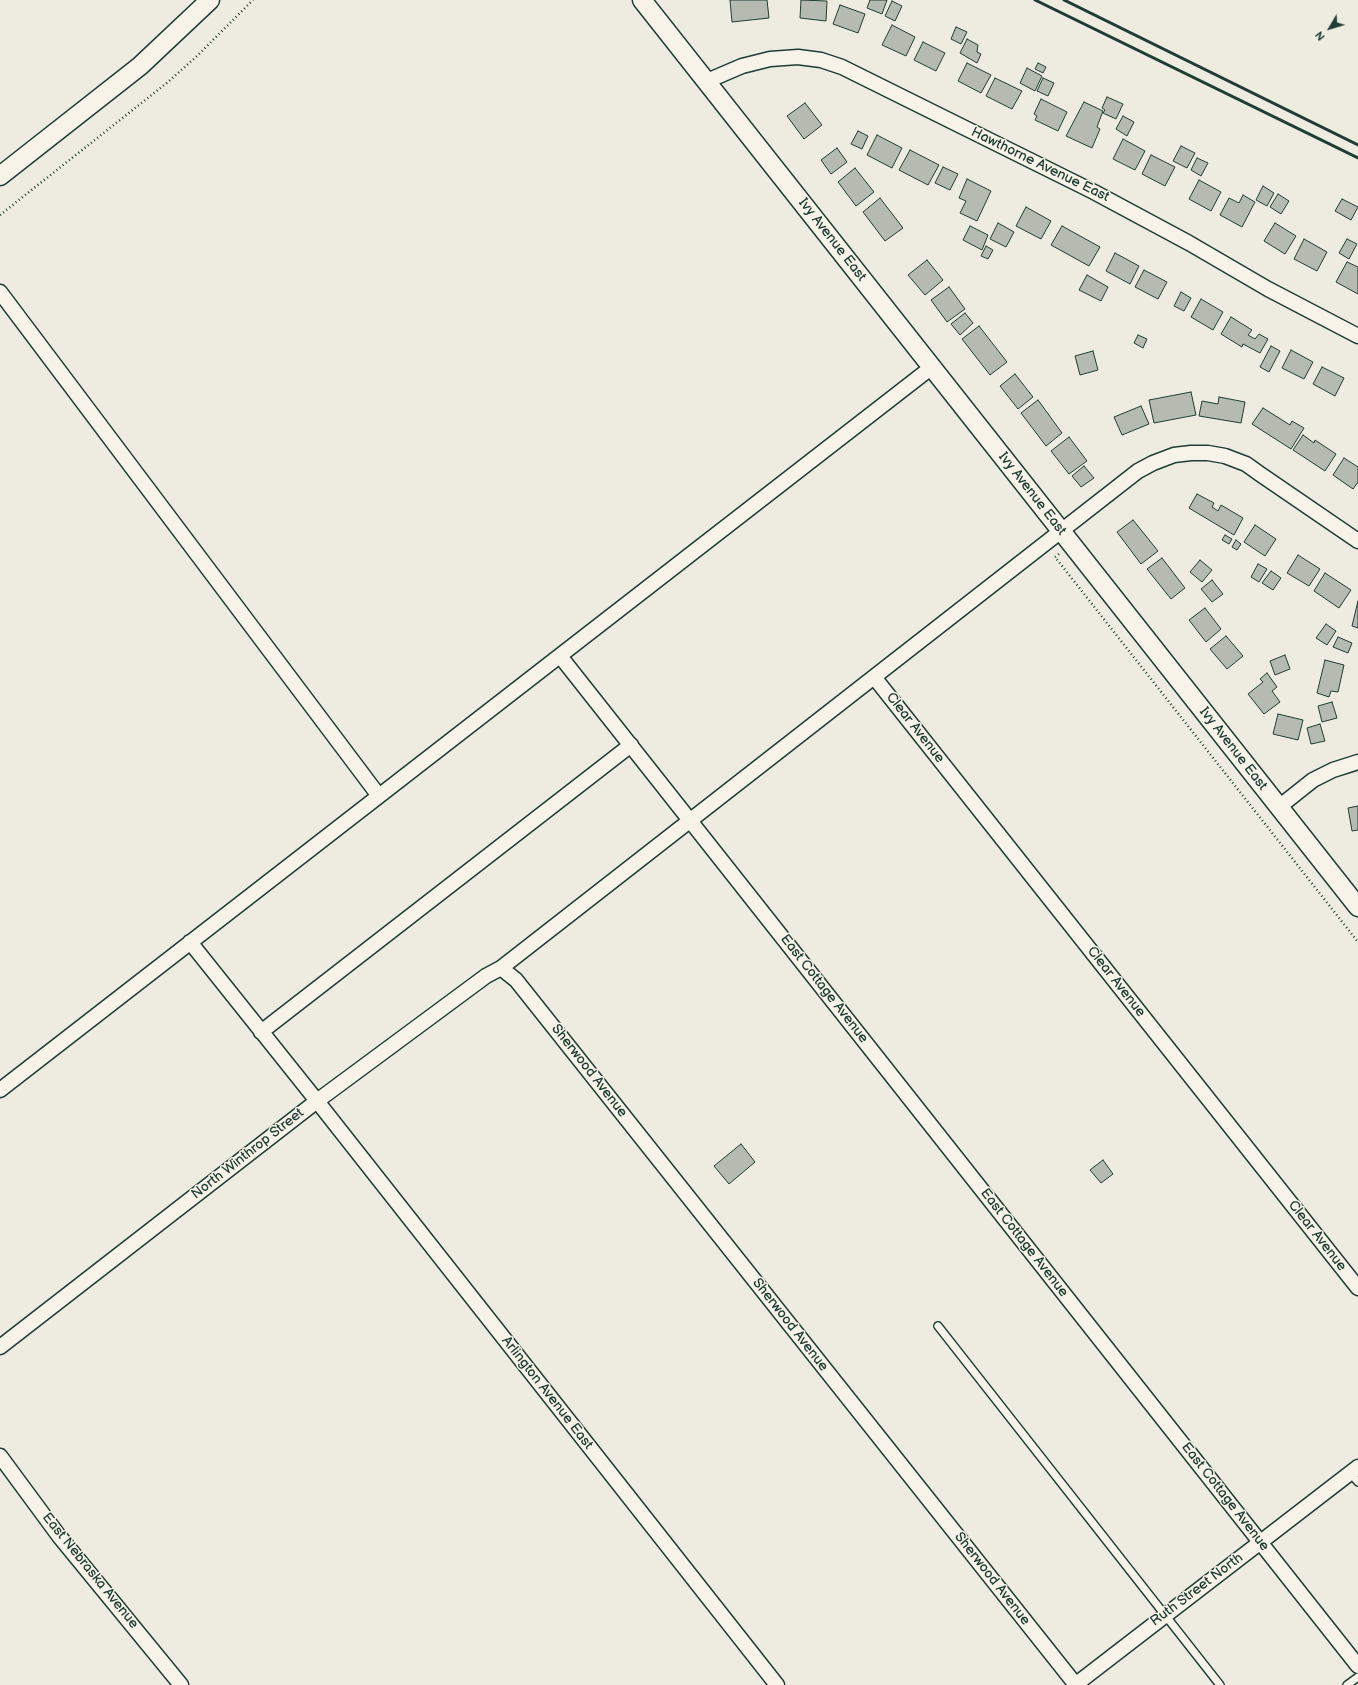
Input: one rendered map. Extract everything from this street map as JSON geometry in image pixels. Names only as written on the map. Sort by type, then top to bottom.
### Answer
[{"type":"street","points":[[0,176],[117,85],[160,48],[210,0]]},
{"type":"street","name":"Ivy Avenue East","points":[[642,0],[1358,907]]},
{"type":"street","name":"Hawthorne Avenue East","points":[[707,82],[742,66],[770,59],[798,57],[821,60],[842,67],[1094,192],[1190,243],[1294,304],[1358,336]]},
{"type":"street","points":[[0,292],[379,796]]},
{"type":"street","points":[[0,1090],[932,367]]},
{"type":"street","name":"North Winthrop Street","points":[[0,1347],[317,1101],[486,976],[501,968],[1061,531],[1138,472],[1153,463],[1174,455],[1191,453],[1208,453],[1225,456],[1246,464],[1358,540]]},
{"type":"street","name":"East Cottage Avenue","points":[[560,656],[1358,1666]]},
{"type":"street","name":"Clear Avenue","points":[[874,677],[1358,1288]]},
{"type":"street","points":[[261,1032],[631,745]]},
{"type":"street","points":[[1279,807],[1313,780],[1333,770],[1358,762]]},
{"type":"street","name":"Arlington Avenue East","points":[[190,942],[317,1101],[776,1685]]},
{"type":"street","name":"Sherwood Avenue","points":[[501,968],[516,980],[1075,1685]]},
{"type":"street","name":"East Nebraska Avenue","points":[[0,1456],[59,1536],[181,1685]]},
{"type":"street","name":"Ruth Street North","points":[[1075,1685],[1260,1542],[1355,1474]]},
{"type":"lane","points":[[938,1326],[1220,1685]]},
{"type":"lane","points":[[1347,1685],[1358,1677]]},
{"type":"path","points":[[0,216],[168,82],[197,56],[253,0]]},
{"type":"path","points":[[1061,552],[1055,557],[1358,942]]},
{"type":"building","points":[[730,0],[767,0],[769,18],[732,22]]},
{"type":"building","points":[[801,0],[827,1],[826,21],[800,18]]},
{"type":"building","points":[[870,0],[887,0],[882,14],[867,8]]},
{"type":"building","points":[[892,1],[902,6],[895,21],[885,16]]},
{"type":"building","points":[[840,5],[865,14],[858,33],[833,24]]},
{"type":"building","points":[[892,25],[915,37],[906,56],[882,45]]},
{"type":"building","points":[[956,27],[967,32],[961,44],[951,39]]},
{"type":"building","points":[[967,39],[978,45],[977,52],[981,54],[977,63],[960,53]]},
{"type":"building","points":[[923,42],[945,53],[936,71],[914,60]]},
{"type":"building","points":[[967,63],[991,75],[981,93],[958,81]]},
{"type":"building","points":[[1038,63],[1046,67],[1043,73],[1035,69]]},
{"type":"building","points":[[1027,68],[1042,76],[1035,91],[1020,83]]},
{"type":"building","points":[[995,78],[1022,91],[1012,109],[986,96]]},
{"type":"building","points":[[1043,78],[1054,83],[1048,96],[1037,91]]},
{"type":"building","points":[[1107,97],[1123,104],[1116,119],[1103,113],[1105,110],[1102,108]]},
{"type":"building","points":[[1041,99],[1067,112],[1058,131],[1035,120],[1037,116],[1034,114]]},
{"type":"building","points":[[1084,102],[1103,111],[1097,127],[1100,129],[1092,148],[1066,136]]},
{"type":"building","points":[[805,103],[822,125],[804,139],[787,116]]},
{"type":"building","points":[[1123,116],[1134,122],[1127,136],[1116,129]]},
{"type":"building","points":[[858,131],[868,136],[862,149],[851,144]]},
{"type":"building","points":[[877,135],[902,148],[892,168],[867,155]]},
{"type":"building","points":[[1123,139],[1145,151],[1135,170],[1113,159]]},
{"type":"building","points":[[1181,146],[1195,153],[1187,168],[1173,161]]},
{"type":"building","points":[[837,148],[847,162],[831,174],[821,160]]},
{"type":"building","points":[[910,150],[939,165],[928,185],[899,170]]},
{"type":"building","points":[[1151,155],[1175,167],[1165,186],[1142,174]]},
{"type":"building","points":[[1197,158],[1208,163],[1201,176],[1191,170]]},
{"type":"building","points":[[943,167],[958,174],[950,190],[935,183]]},
{"type":"building","points":[[855,168],[874,192],[856,206],[838,182]]},
{"type":"building","points":[[967,179],[991,191],[977,221],[960,213],[966,201],[959,198]]},
{"type":"building","points":[[1199,180],[1221,192],[1211,211],[1189,199]]},
{"type":"building","points":[[1263,186],[1274,193],[1267,206],[1256,200]]},
{"type":"building","points":[[1278,194],[1289,201],[1281,214],[1270,207]]},
{"type":"building","points":[[1243,195],[1255,202],[1242,227],[1220,215],[1229,198],[1239,203]]},
{"type":"building","points":[[880,198],[903,228],[885,241],[863,212]]},
{"type":"building","points":[[1342,199],[1358,207],[1351,220],[1335,211]]},
{"type":"building","points":[[1026,207],[1051,221],[1041,239],[1016,226]]},
{"type":"building","points":[[998,223],[1014,232],[1006,247],[990,239]]},
{"type":"building","points":[[1275,223],[1296,236],[1285,254],[1264,241]]},
{"type":"building","points":[[970,226],[988,235],[982,250],[963,240]]},
{"type":"building","points":[[1062,226],[1100,247],[1089,266],[1051,245]]},
{"type":"building","points":[[1304,239],[1327,252],[1317,271],[1294,259]]},
{"type":"building","points":[[1347,239],[1357,244],[1349,259],[1339,253]]},
{"type":"building","points":[[986,246],[993,250],[988,259],[981,256]]},
{"type":"building","points":[[1115,253],[1139,266],[1130,284],[1106,271]]},
{"type":"building","points":[[927,260],[943,280],[925,295],[908,275]]},
{"type":"building","points":[[1347,262],[1358,267],[1358,294],[1336,282]]},
{"type":"building","points":[[1144,270],[1167,282],[1158,299],[1135,287]]},
{"type":"building","points":[[1087,275],[1108,287],[1101,301],[1079,290]]},
{"type":"building","points":[[949,287],[965,309],[947,322],[931,300]]},
{"type":"building","points":[[1181,292],[1191,298],[1184,311],[1174,306]]},
{"type":"building","points":[[1201,299],[1223,312],[1213,330],[1191,317]]},
{"type":"building","points":[[965,313],[973,323],[960,335],[951,324]]},
{"type":"building","points":[[1231,317],[1252,330],[1248,335],[1255,339],[1259,334],[1268,339],[1260,353],[1243,344],[1242,347],[1221,334]]},
{"type":"building","points":[[979,326],[1007,362],[990,375],[962,339]]},
{"type":"building","points":[[1138,335],[1147,339],[1143,348],[1134,343]]},
{"type":"building","points":[[1271,346],[1280,351],[1269,372],[1260,367]]},
{"type":"building","points":[[1291,350],[1313,362],[1304,379],[1282,368]]},
{"type":"building","points":[[1093,351],[1098,370],[1080,375],[1075,356]]},
{"type":"building","points":[[1322,367],[1344,378],[1335,396],[1313,384]]},
{"type":"building","points":[[1015,374],[1033,397],[1018,409],[1000,386]]},
{"type":"building","points":[[1191,392],[1196,415],[1154,423],[1149,400]]},
{"type":"building","points":[[1219,397],[1245,402],[1241,423],[1199,416],[1202,401],[1218,404]]},
{"type":"building","points":[[1038,400],[1062,433],[1046,446],[1021,413]]},
{"type":"building","points":[[1141,406],[1149,424],[1122,435],[1114,417]]},
{"type":"building","points":[[1263,408],[1290,425],[1292,421],[1304,428],[1291,449],[1252,424]]},
{"type":"building","points":[[1303,435],[1314,443],[1315,440],[1336,454],[1325,471],[1293,450]]},
{"type":"building","points":[[1069,437],[1087,461],[1069,474],[1051,451]]},
{"type":"building","points":[[1344,458],[1358,467],[1358,482],[1353,489],[1333,475]]},
{"type":"building","points":[[1084,466],[1094,478],[1081,487],[1072,476]]},
{"type":"building","points":[[1197,494],[1214,503],[1212,507],[1218,511],[1221,505],[1243,518],[1234,535],[1189,508]]},
{"type":"building","points":[[1133,520],[1158,551],[1141,564],[1117,532]]},
{"type":"building","points":[[1255,525],[1276,539],[1265,556],[1244,542]]},
{"type":"building","points":[[1225,535],[1232,539],[1229,544],[1222,540]]},
{"type":"building","points":[[1236,540],[1241,544],[1237,550],[1232,547]]},
{"type":"building","points":[[1298,555],[1320,569],[1309,586],[1287,573]]},
{"type":"building","points":[[1162,558],[1185,588],[1171,599],[1147,569]]},
{"type":"building","points":[[1200,560],[1212,570],[1202,582],[1190,572]]},
{"type":"building","points":[[1258,564],[1267,569],[1259,582],[1251,577]]},
{"type":"building","points":[[1271,571],[1281,578],[1273,590],[1262,583]]},
{"type":"building","points":[[1325,573],[1351,590],[1339,608],[1314,591]]},
{"type":"building","points":[[1212,580],[1223,594],[1212,602],[1201,589]]},
{"type":"building","points":[[1358,601],[1358,628],[1352,626]]},
{"type":"building","points":[[1205,608],[1221,629],[1206,642],[1189,620]]},
{"type":"building","points":[[1326,624],[1336,631],[1327,645],[1316,638]]},
{"type":"building","points":[[1226,636],[1243,656],[1227,669],[1210,649]]},
{"type":"building","points":[[1338,637],[1352,643],[1348,653],[1333,647]]},
{"type":"building","points":[[1285,655],[1290,669],[1275,675],[1270,661]]},
{"type":"building","points":[[1325,660],[1344,665],[1338,692],[1331,691],[1329,697],[1317,693]]},
{"type":"building","points":[[1267,673],[1277,687],[1272,691],[1280,702],[1264,714],[1248,694],[1263,682],[1260,679]]},
{"type":"building","points":[[1332,702],[1337,718],[1322,722],[1318,706]]},
{"type":"building","points":[[1278,714],[1303,720],[1298,740],[1273,734]]},
{"type":"building","points":[[1320,724],[1325,741],[1311,744],[1307,728]]},
{"type":"building","points":[[1358,806],[1358,830],[1352,831],[1348,808]]},
{"type":"building","points":[[741,1144],[755,1162],[729,1184],[714,1166]]},
{"type":"building","points":[[1103,1160],[1113,1174],[1101,1183],[1090,1170]]},
{"type":"railway","points":[[1035,0],[1358,158]]},
{"type":"railway","points":[[1064,0],[1358,145]]}]
